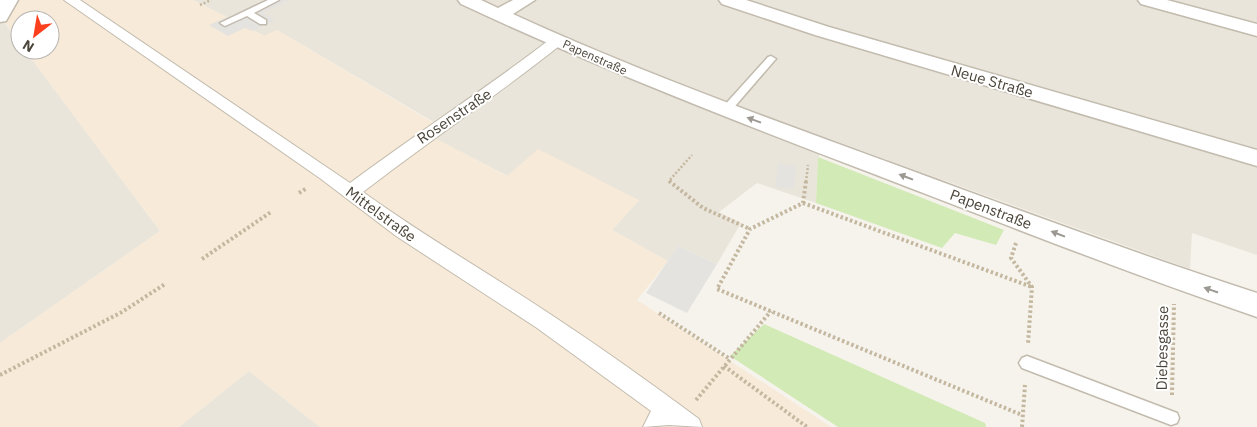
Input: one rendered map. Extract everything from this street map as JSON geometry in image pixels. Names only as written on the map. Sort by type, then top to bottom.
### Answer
[{"type":"street","name":"Mittelstraße","points":[[71,0],[350,192],[402,231],[544,322],[673,420]]},
{"type":"street","name":"Papenstraße","points":[[466,0],[630,72],[726,110],[1174,278],[1257,305]]},
{"type":"street","points":[[498,15],[526,0]]},
{"type":"street","name":"Neue Straße","points":[[728,0],[822,32],[1257,158]]},
{"type":"street","points":[[1147,0],[1257,30]]},
{"type":"street","name":"Rosenstraße","points":[[350,192],[422,138],[495,89],[558,40]]},
{"type":"lane","points":[[226,23],[276,0]]},
{"type":"lane","points":[[247,13],[263,22]]},
{"type":"lane","points":[[726,110],[771,59]]},
{"type":"lane","points":[[1027,363],[1171,418]]},
{"type":"path","points":[[200,5],[211,0]]},
{"type":"path","points":[[803,203],[811,142]]},
{"type":"path","points":[[692,155],[669,181],[703,208],[750,229]]},
{"type":"path","points":[[1022,415],[717,289],[750,229],[803,203],[1032,288]]},
{"type":"path","points":[[202,259],[271,212]]},
{"type":"path","points":[[1022,427],[1032,288],[1011,258],[1023,221]]},
{"type":"path","name":"Diebesgasse","points":[[1171,418],[1174,278]]},
{"type":"path","points":[[0,375],[122,312],[165,284]]},
{"type":"path","points":[[673,420],[724,366],[771,311]]},
{"type":"path","points":[[659,313],[730,359]]},
{"type":"path","points":[[724,366],[807,427]]},
{"type":"shaded area","points":[[0,0],[193,0],[264,36],[277,30],[437,125],[425,133],[507,176],[538,149],[639,200],[612,230],[668,261],[637,300],[831,427],[320,427],[249,371],[179,427],[0,427],[0,343],[160,231],[32,60],[60,60],[60,10],[10,10],[10,29],[4,21]]},
{"type":"shaded area","points":[[193,0],[1257,0],[1257,255],[1192,233],[1190,269],[827,138],[818,158],[816,203],[757,183],[719,212],[741,223],[717,264],[678,246],[668,261],[612,230],[639,200],[508,176],[424,133],[437,124],[277,30],[264,36]]},
{"type":"shaded area","points":[[265,0],[290,0],[263,13],[275,20],[252,31],[245,28],[228,36],[209,25]]},
{"type":"shaded area","points":[[0,17],[10,30],[10,60],[32,60],[160,231],[0,343]]},
{"type":"shaded area","points":[[778,163],[796,166],[794,189],[775,187]]},
{"type":"shaded area","points":[[678,246],[717,264],[687,313],[646,293]]},
{"type":"shaded area","points":[[249,371],[320,427],[179,427]]},
{"type":"green space","points":[[818,157],[1004,230],[996,245],[955,233],[942,248],[816,203]]},
{"type":"green space","points":[[764,324],[985,423],[986,427],[838,427],[730,356]]}]
